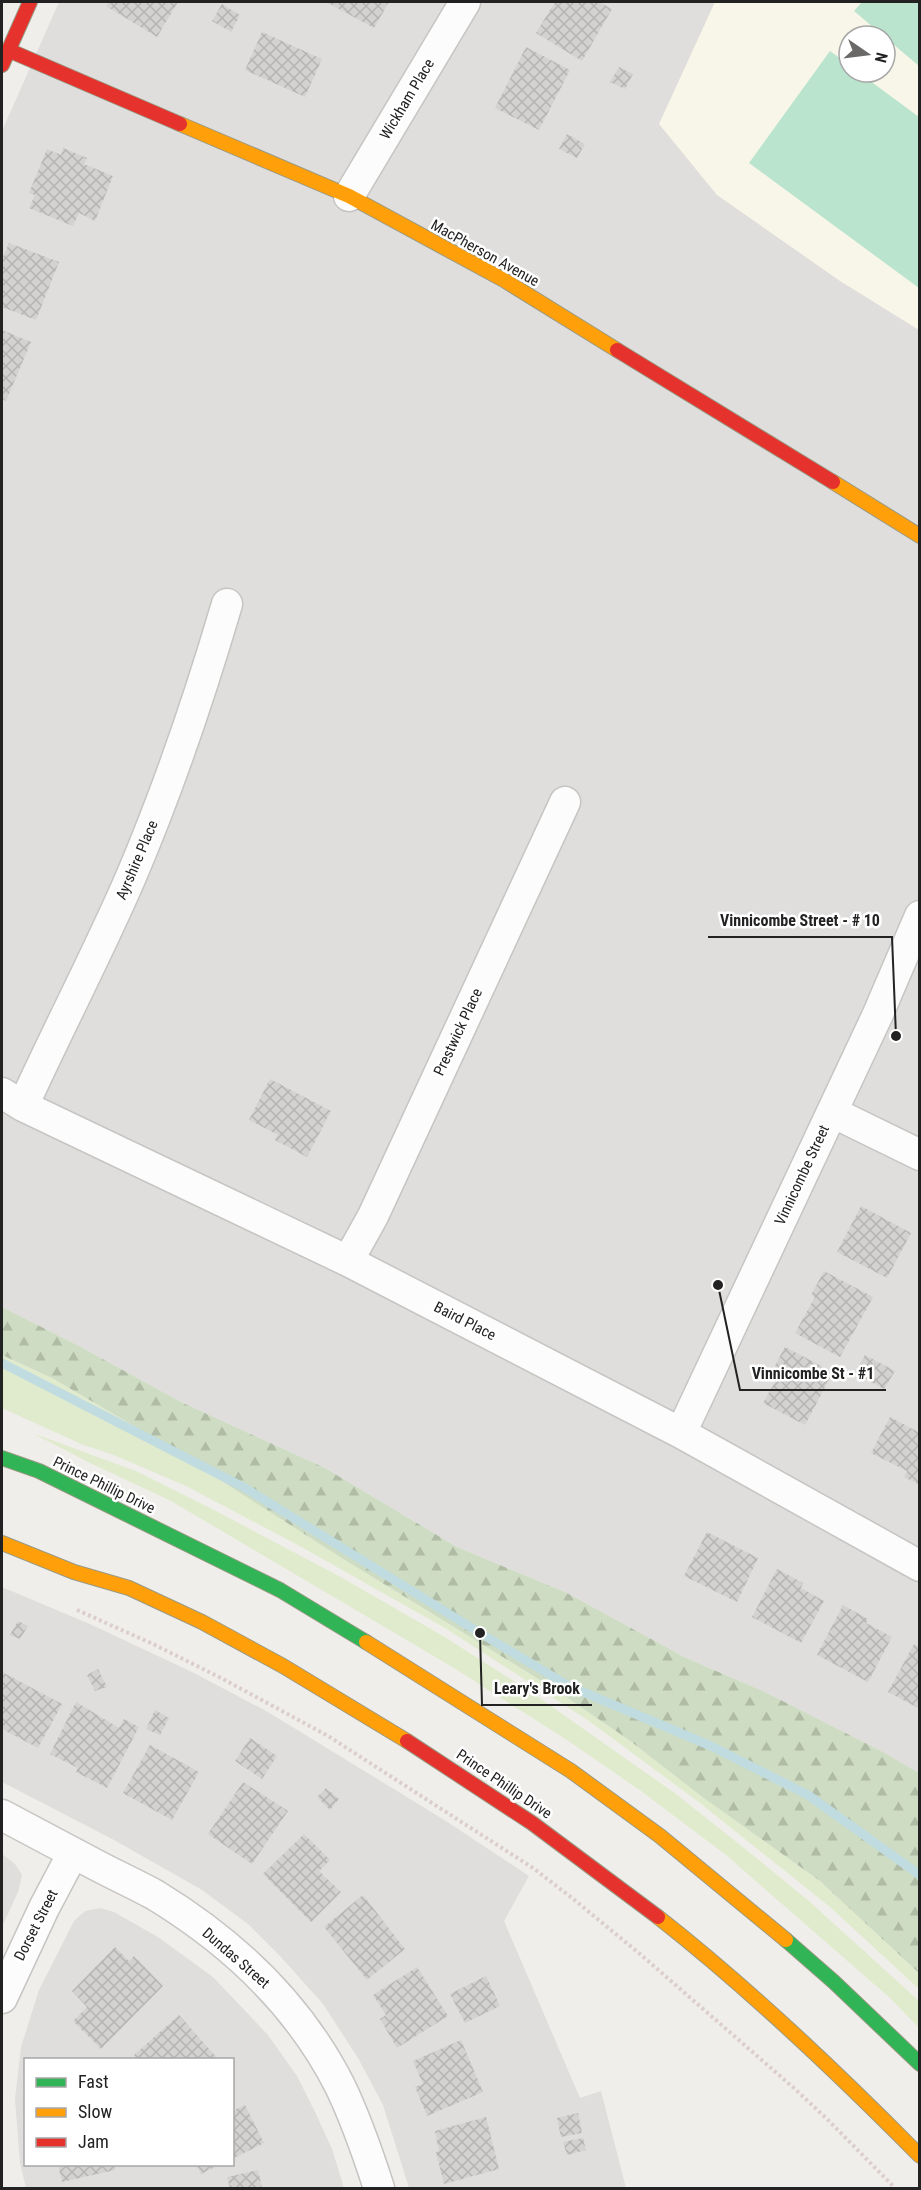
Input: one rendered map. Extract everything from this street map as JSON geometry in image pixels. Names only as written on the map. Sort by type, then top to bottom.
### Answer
[{"type":"main road","points":[[2,65],[30,2]]},
{"type":"main road","name":"MacPherson Avenue","points":[[8,50],[349,196],[504,280],[920,536]]},
{"type":"main road","points":[[2,1447],[39,1471]]},
{"type":"main road","name":"Prince Phillip Drive","points":[[2,1458],[39,1471],[280,1590],[428,1679],[571,1772],[660,1836],[750,1909],[834,1982],[920,2064]]},
{"type":"main road","name":"Prince Phillip Drive","points":[[2,1543],[77,1574],[123,1586],[176,1610],[326,1690],[483,1789],[560,1842],[652,1912],[765,2007],[843,2079],[920,2156]]},
{"type":"street","name":"Wickham Place","points":[[349,196],[465,2]]},
{"type":"street","name":"Ayrshire Place","points":[[12,1099],[129,882],[185,741],[227,604]]},
{"type":"street","name":"Prestwick Place","points":[[348,1261],[372,1216],[565,802]]},
{"type":"street","name":"Vinnicombe Street","points":[[681,1433],[878,1014],[920,916]]},
{"type":"street","name":"Baird Place","points":[[12,1099],[348,1261],[681,1433],[920,1566]]},
{"type":"street","points":[[832,1112],[920,1155]]},
{"type":"street","name":"Dundas Street","points":[[2,1815],[155,1895],[216,1936],[256,1970],[291,2010],[317,2047],[340,2086],[362,2138],[379,2188]]},
{"type":"street","name":"Dorset Street","points":[[2,1998],[39,1917],[73,1853]]},
{"type":"path","points":[[74,1608],[173,1654],[318,1730],[533,1868],[640,1954],[795,2089],[895,2188]]},
{"type":"shaded area","points":[[59,2],[919,2],[919,1773],[883,1752],[765,1692],[686,1658],[567,1593],[457,1547],[325,1468],[181,1402],[2,1307],[2,131]]},
{"type":"shaded area","points":[[715,2],[919,2],[919,330],[840,281],[717,195],[659,124]]},
{"type":"shaded area","points":[[2,1587],[92,1625],[194,1673],[268,1712],[446,1821],[529,1876],[504,1921],[580,2098],[601,2091],[626,2188],[409,2188],[383,2105],[358,2058],[323,2004],[248,1924],[202,1890],[114,1840],[2,1782]]},
{"type":"shaded area","points":[[2,1854],[15,1864],[22,1875],[18,1892],[2,1927]]},
{"type":"shaded area","points":[[100,1908],[114,1912],[158,1937],[213,1977],[268,2035],[297,2076],[332,2149],[344,2188],[26,2188],[20,2163],[15,2099],[21,2047],[39,1990],[74,1921],[85,1911]]},
{"type":"green space","points":[[862,2],[919,2],[919,66],[897,47],[897,24],[869,24],[854,11]]},
{"type":"green space","points":[[830,51],[837,56],[837,84],[874,84],[919,117],[919,288],[749,163]]},
{"type":"green space","points":[[2,1307],[181,1402],[325,1468],[457,1547],[567,1593],[686,1658],[765,1692],[883,1752],[919,1773],[919,1973],[820,1881],[701,1796],[629,1740],[553,1688],[340,1557],[158,1440],[52,1378],[2,1355]]},
{"type":"green space","points":[[2,1355],[52,1378],[158,1440],[340,1557],[553,1688],[629,1740],[701,1796],[820,1881],[919,1973],[919,1989],[830,1907],[700,1803],[589,1721],[445,1628],[296,1544],[186,1486],[114,1455],[81,1444],[2,1408]]},
{"type":"green space","points":[[32,1433],[136,1471],[214,1510],[337,1575],[443,1636],[531,1692],[676,1794],[810,1902],[919,2001],[919,2028],[890,1998],[726,1855],[641,1791],[567,1740],[454,1668],[171,1501]]},
{"type":"building","points":[[109,2],[178,2],[157,37],[106,6]]},
{"type":"building","points":[[326,2],[389,2],[374,28]]},
{"type":"building","points":[[555,2],[599,2],[612,9],[582,61],[536,33]]},
{"type":"building","points":[[222,4],[240,15],[231,32],[212,21]]},
{"type":"building","points":[[262,32],[322,59],[305,97],[245,70]]},
{"type":"building","points":[[526,47],[570,70],[539,130],[495,108]]},
{"type":"building","points":[[619,67],[633,74],[625,89],[610,82]]},
{"type":"building","points":[[567,134],[585,144],[577,158],[559,149]]},
{"type":"building","points":[[63,148],[87,158],[84,164],[113,176],[95,221],[79,213],[73,226],[29,208],[35,195],[29,193],[47,149],[61,155]]},
{"type":"building","points":[[9,243],[59,262],[36,320],[2,307],[2,260]]},
{"type":"building","points":[[2,330],[31,342],[6,401],[2,399]]},
{"type":"building","points":[[270,1079],[331,1111],[307,1157],[275,1140],[278,1135],[249,1120]]},
{"type":"building","points":[[861,1206],[911,1233],[887,1278],[837,1252]]},
{"type":"building","points":[[824,1271],[873,1297],[840,1357],[795,1333],[815,1297],[811,1295]]},
{"type":"building","points":[[785,1347],[833,1372],[805,1425],[763,1403],[778,1377],[771,1373]]},
{"type":"building","points":[[865,1355],[895,1371],[884,1389],[855,1373]]},
{"type":"building","points":[[890,1417],[920,1433],[920,1485],[904,1477],[907,1471],[871,1453]]},
{"type":"building","points":[[707,1532],[758,1558],[737,1602],[684,1576]]},
{"type":"building","points":[[777,1569],[803,1583],[801,1588],[824,1601],[801,1643],[752,1617]]},
{"type":"building","points":[[843,1605],[868,1619],[866,1623],[892,1637],[868,1682],[817,1655]]},
{"type":"building","points":[[18,1621],[28,1626],[20,1639],[10,1635]]},
{"type":"building","points":[[914,1644],[920,1647],[920,1709],[888,1692]]},
{"type":"building","points":[[98,1669],[107,1687],[95,1691],[87,1675]]},
{"type":"building","points":[[2,1672],[62,1704],[38,1748],[2,1729]]},
{"type":"building","points":[[76,1702],[119,1728],[124,1719],[139,1727],[107,1788],[76,1772],[78,1768],[50,1754]]},
{"type":"building","points":[[155,1710],[169,1718],[160,1735],[146,1729]]},
{"type":"building","points":[[250,1738],[277,1756],[262,1779],[235,1761]]},
{"type":"building","points":[[150,1745],[199,1772],[172,1820],[123,1793]]},
{"type":"building","points":[[243,1782],[288,1811],[252,1864],[208,1834]]},
{"type":"building","points":[[326,1788],[339,1799],[330,1810],[317,1797]]},
{"type":"building","points":[[304,1834],[330,1860],[319,1871],[341,1892],[311,1922],[263,1874]]},
{"type":"building","points":[[363,1895],[405,1949],[367,1980],[324,1927]]},
{"type":"building","points":[[115,1947],[129,1961],[134,1956],[163,1986],[101,2049],[73,2021],[87,2007],[72,1991]]},
{"type":"building","points":[[417,1967],[448,2016],[397,2048],[380,2019],[386,2015],[373,1995]]},
{"type":"building","points":[[486,1976],[500,2006],[465,2023],[450,1994]]},
{"type":"building","points":[[179,2015],[217,2058],[136,2058],[134,2055]]},
{"type":"building","points":[[461,2040],[483,2092],[427,2116],[415,2087],[423,2084],[413,2061]]},
{"type":"building","points":[[245,2105],[264,2143],[234,2158],[234,2110]]},
{"type":"building","points":[[578,2113],[582,2133],[561,2137],[557,2118]]},
{"type":"building","points":[[486,2117],[499,2169],[444,2184],[436,2152],[439,2151],[435,2131]]},
{"type":"building","points":[[583,2138],[586,2150],[567,2155],[563,2142]]},
{"type":"building","points":[[58,2166],[114,2166],[115,2170],[62,2182]]},
{"type":"building","points":[[197,2166],[217,2166],[201,2174]]},
{"type":"building","points":[[258,2170],[262,2188],[230,2188],[227,2177]]},
{"type":"waterway","points":[[2,1363],[245,1488],[569,1686],[711,1746],[808,1795],[920,1875]]},
{"type":"traffic: fast","points":[[2,1458],[39,1471],[280,1590],[366,1642]]},
{"type":"traffic: fast","points":[[786,1940],[920,2064]]},
{"type":"traffic: slow","points":[[180,124],[349,196],[504,280],[617,350]]},
{"type":"traffic: slow","points":[[833,482],[920,536]]},
{"type":"traffic: slow","points":[[2,1543],[74,1572],[129,1588],[202,1622],[283,1666],[407,1741]]},
{"type":"traffic: slow","points":[[366,1642],[571,1771],[660,1836],[786,1940]]},
{"type":"traffic: slow","points":[[658,1917],[793,2032],[920,2156]]},
{"type":"traffic: jam","points":[[2,65],[30,2]]},
{"type":"traffic: jam","points":[[8,50],[180,124]]},
{"type":"traffic: jam","points":[[617,350],[833,482]]},
{"type":"traffic: jam","points":[[407,1741],[532,1823],[658,1917]]},
{"type":"place","name":"Vinnicombe Street - # 10","points":[[896,1036]]},
{"type":"place","name":"Vinnicombe St - #1","points":[[718,1285]]},
{"type":"place","name":"Leary's Brook","points":[[480,1633]]}]
